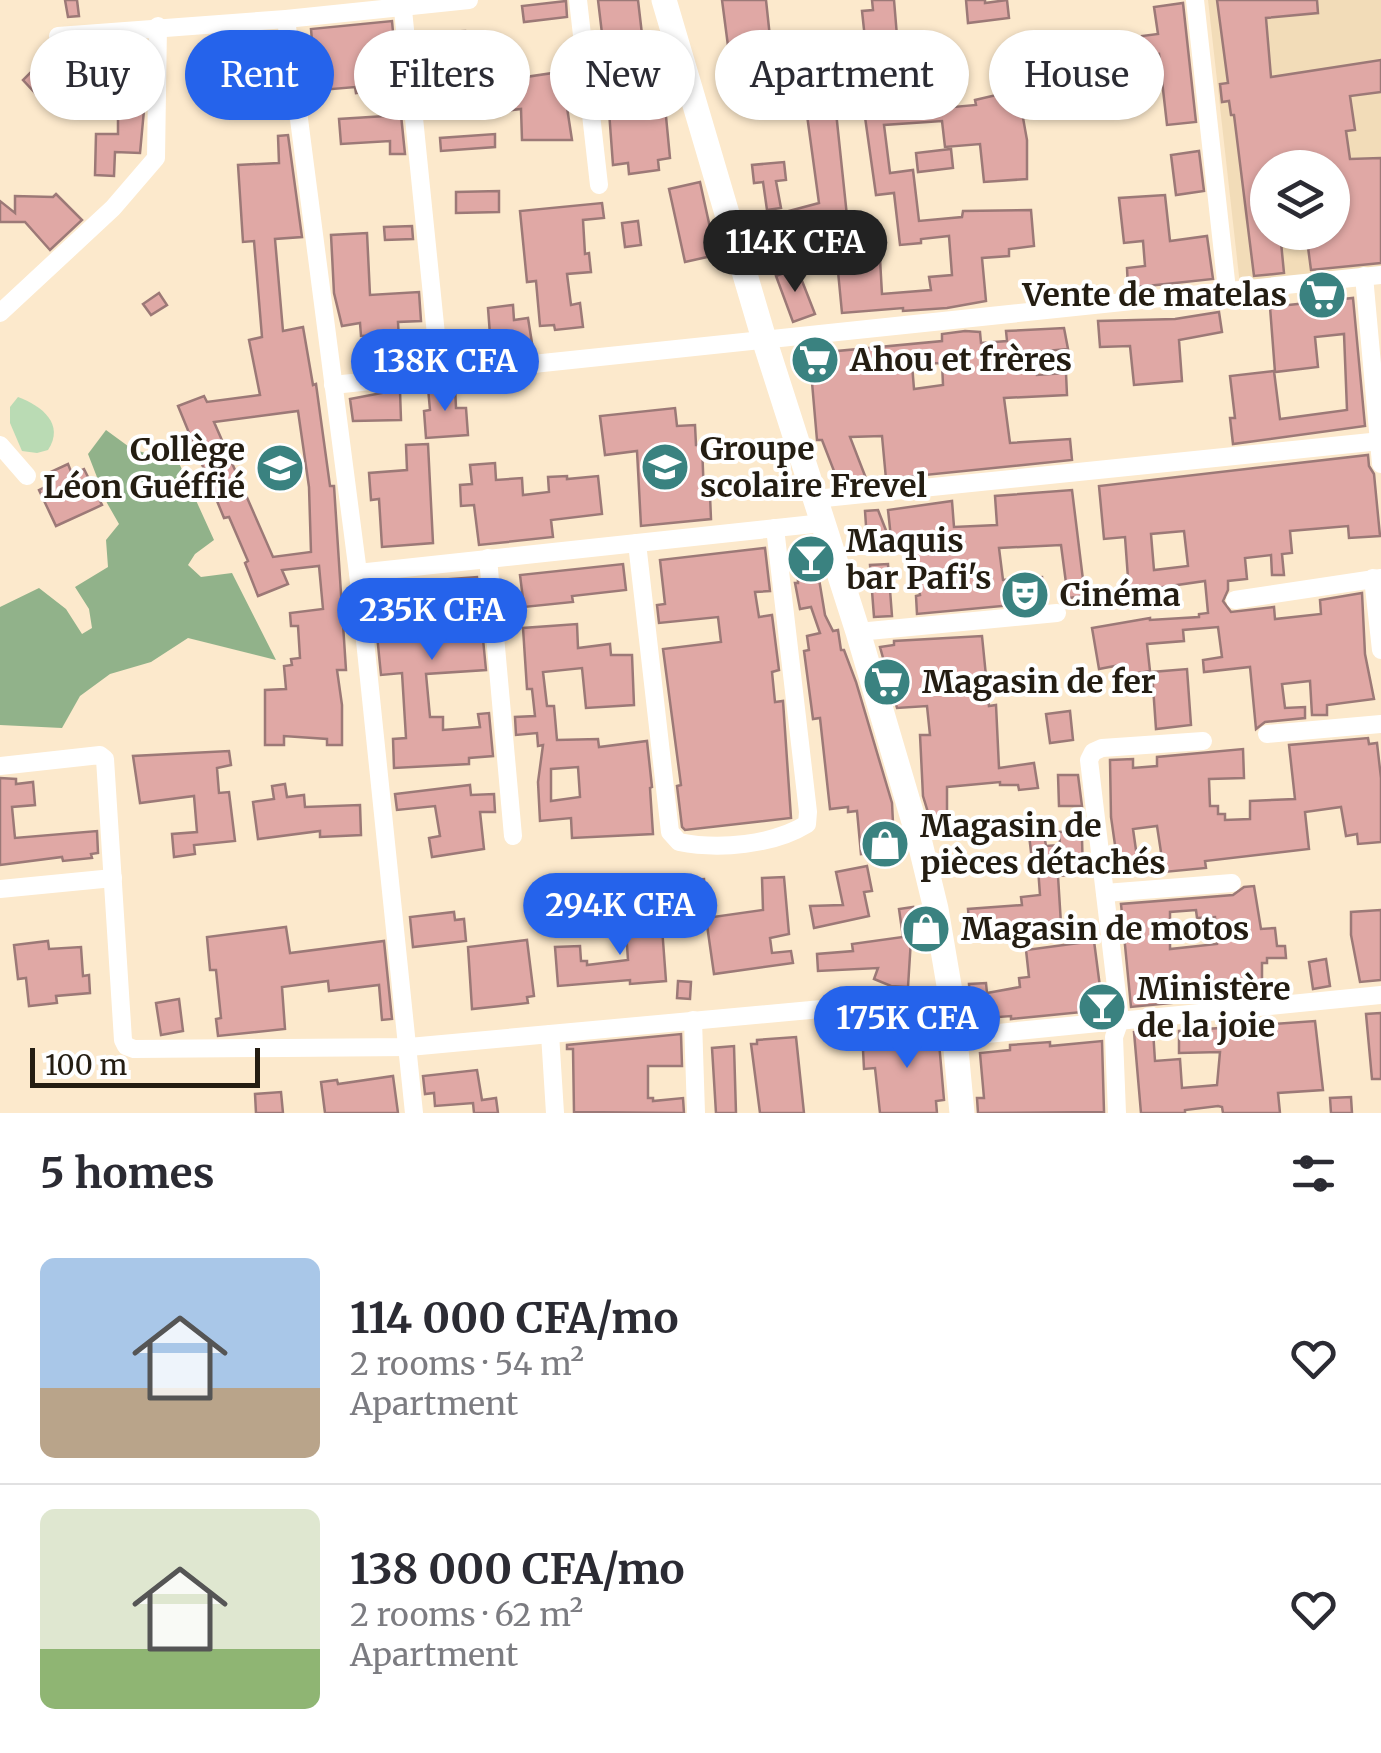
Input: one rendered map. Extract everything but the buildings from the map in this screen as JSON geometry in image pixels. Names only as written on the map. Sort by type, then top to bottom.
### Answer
[{"type":"main road","points":[[664,0],[927,870],[957,1037],[962,1113]]},
{"type":"street","points":[[118,30],[286,19],[469,0]]},
{"type":"street","points":[[578,0],[599,185]]},
{"type":"street","points":[[1195,0],[1227,290]]},
{"type":"street","points":[[402,4],[440,374]]},
{"type":"street","points":[[286,19],[358,572],[414,1113]]},
{"type":"street","points":[[0,313],[113,208],[156,158],[158,26]]},
{"type":"street","points":[[332,385],[1373,275],[1381,464]]},
{"type":"street","points":[[358,572],[775,528],[819,512],[1380,441]]},
{"type":"street","points":[[0,444],[27,476]]},
{"type":"street","points":[[636,543],[670,832],[680,842],[724,844],[788,835],[807,824],[775,528]]},
{"type":"street","points":[[488,558],[513,836]]},
{"type":"street","points":[[1235,600],[1377,578],[1381,650]]},
{"type":"street","points":[[858,632],[1057,612]]},
{"type":"street","points":[[1267,734],[1381,724]]},
{"type":"street","points":[[1117,1113],[1114,1038],[1120,1020],[1089,760],[1092,752],[1203,741]]},
{"type":"street","points":[[0,766],[100,755],[105,759],[126,1046],[134,1049],[409,1047],[951,997]]},
{"type":"street","points":[[0,888],[113,878]]},
{"type":"street","points":[[1105,893],[1232,883]]},
{"type":"street","points":[[957,1037],[1381,994]]},
{"type":"street","points":[[693,1020],[696,1113]]},
{"type":"street","points":[[550,1034],[555,1113]]},
{"type":"shaded area","points":[[1208,0],[1381,0],[1381,271],[1240,285]]},
{"type":"green space","points":[[18,397],[43,411],[52,424],[53,441],[48,450],[22,451],[10,423],[10,407]]},
{"type":"green space","points":[[106,430],[132,449],[179,463],[214,540],[195,554],[188,565],[201,577],[232,573],[276,660],[188,638],[151,662],[110,674],[80,696],[62,728],[0,725],[0,607],[39,588],[66,609],[82,634],[92,628],[89,609],[75,587],[108,567],[106,540],[119,524],[88,454]]},
{"type":"place","name":"Vente de matelas","points":[[1322,295]]},
{"type":"place","name":"Ahou et frères","points":[[815,360]]},
{"type":"place","name":"Groupe scolaire Frevel","points":[[665,467]]},
{"type":"place","name":"Collège Léon Guéffié","points":[[280,468]]},
{"type":"place","name":"Maquis bar Pafi's","points":[[811,559]]},
{"type":"place","name":"Cinéma","points":[[1025,595]]},
{"type":"place","name":"Magasin de fer","points":[[887,682]]},
{"type":"place","name":"Magasin de pièces détachés","points":[[885,844]]},
{"type":"place","name":"Magasin de motos","points":[[926,929]]},
{"type":"place","name":"Ministère de la joie","points":[[1102,1007]]}]
